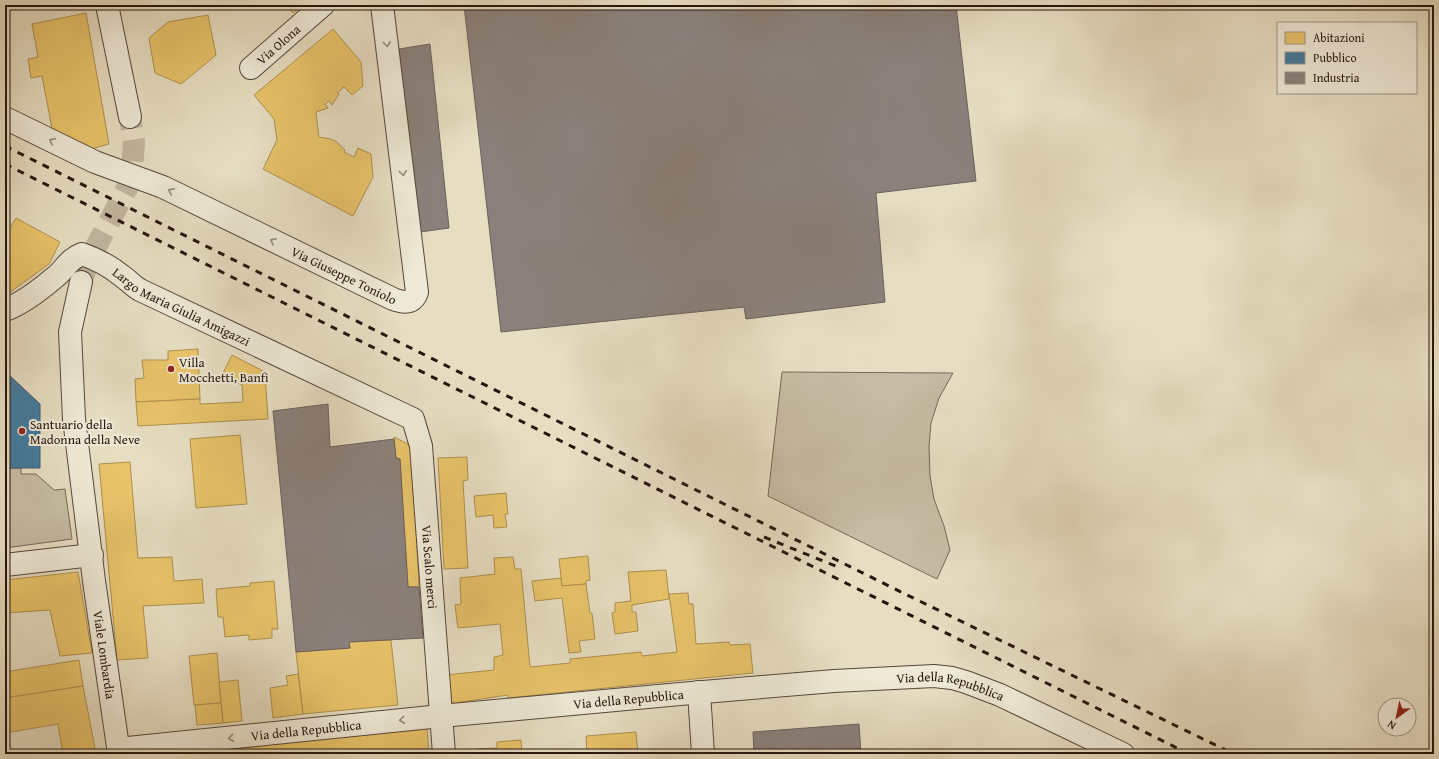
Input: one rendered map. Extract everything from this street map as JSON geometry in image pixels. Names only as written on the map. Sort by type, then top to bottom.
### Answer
[{"type":"street","points":[[107,5],[130,117]]},
{"type":"street","name":"Via Olona","points":[[251,68],[323,5]]},
{"type":"street","name":"Via Giuseppe Toniolo","points":[[5,118],[95,162],[163,187],[393,299],[402,302],[412,300],[416,297],[417,292],[382,5]]},
{"type":"street","name":"Largo Maria Giulia Amigazzi","points":[[5,310],[14,307],[55,278],[73,258],[82,254],[99,261],[140,290],[413,419]]},
{"type":"street","points":[[5,565],[92,555],[74,419],[70,332],[81,282]]},
{"type":"street","name":"Via Scalo merci","points":[[413,419],[421,446],[444,754]]},
{"type":"street","name":"Viale Lombardia","points":[[92,555],[96,596],[119,752]]},
{"type":"street","name":"Via della Repubblica","points":[[119,752],[441,716],[699,692],[857,680],[934,676],[952,678],[966,682],[1000,695],[1123,754]]},
{"type":"street","points":[[699,692],[703,754]]},
{"type":"shaded area","points":[[782,372],[953,373],[939,398],[931,423],[929,447],[930,476],[934,499],[944,526],[950,550],[937,579],[768,496]]},
{"type":"shaded area","points":[[5,459],[9,459],[9,468],[21,468],[21,474],[36,474],[54,490],[65,489],[72,539],[5,548]]},
{"type":"building: Abitazioni","points":[[286,5],[303,5],[293,13]]},
{"type":"building: Abitazioni","points":[[86,13],[109,144],[87,150],[53,134],[42,76],[31,78],[28,59],[38,57],[32,24]]},
{"type":"building: Abitazioni","points":[[208,15],[216,55],[181,84],[155,73],[149,38],[168,22]]},
{"type":"building: Abitazioni","points":[[333,29],[361,62],[363,86],[352,95],[344,87],[337,93],[339,94],[332,105],[329,101],[325,104],[328,108],[316,112],[319,137],[331,139],[337,142],[345,150],[344,152],[354,157],[358,148],[371,154],[373,177],[353,216],[263,169],[277,140],[274,119],[254,95]]},
{"type":"building: Abitazioni","points":[[5,83],[9,110],[5,108]]},
{"type":"building: Abitazioni","points":[[16,218],[60,242],[49,264],[5,296],[5,236]]},
{"type":"building: Abitazioni","name":"Villa Mocchetti, Banfi","points":[[198,349],[200,399],[136,402],[135,379],[144,378],[142,360],[168,360],[168,351]]},
{"type":"building: Abitazioni","points":[[232,355],[265,372],[268,419],[138,426],[136,402],[200,399],[200,404],[243,402],[242,385],[222,375]]},
{"type":"building: Abitazioni","points":[[240,435],[247,504],[196,508],[190,439]]},
{"type":"building: Abitazioni","points":[[394,437],[412,446],[419,587],[408,587],[400,459],[396,458]]},
{"type":"building: Abitazioni","points":[[467,457],[468,480],[463,481],[468,568],[444,569],[438,458]]},
{"type":"building: Abitazioni","points":[[130,462],[138,558],[172,557],[174,581],[202,579],[204,603],[143,606],[148,658],[117,660],[99,464]]},
{"type":"building: Abitazioni","points":[[506,493],[508,514],[505,514],[507,527],[494,528],[493,515],[476,517],[474,496]]},
{"type":"building: Abitazioni","points":[[588,556],[590,580],[586,581],[586,584],[562,586],[559,559]]},
{"type":"building: Abitazioni","points":[[513,557],[515,569],[521,569],[530,667],[570,663],[570,659],[641,652],[642,656],[677,652],[669,594],[688,593],[689,604],[693,604],[696,644],[729,642],[730,645],[750,644],[753,673],[508,698],[508,695],[448,704],[445,675],[494,670],[494,657],[503,655],[500,624],[458,628],[455,605],[461,604],[460,578],[495,574],[494,558]]},
{"type":"building: Abitazioni","points":[[666,570],[669,599],[632,605],[632,612],[636,612],[638,631],[615,634],[612,613],[615,612],[615,603],[631,601],[628,572]]},
{"type":"building: Abitazioni","points":[[78,572],[92,653],[60,656],[50,610],[5,613],[5,580]]},
{"type":"building: Abitazioni","points":[[561,578],[562,586],[586,584],[590,613],[592,613],[595,639],[579,641],[581,652],[569,653],[562,598],[535,601],[532,581]]},
{"type":"building: Abitazioni","points":[[274,581],[278,629],[272,629],[272,638],[249,640],[249,635],[225,637],[223,617],[218,617],[216,589],[250,586],[250,583]]},
{"type":"building: Abitazioni","points":[[391,640],[398,705],[303,714],[296,652],[350,648],[349,642]]},
{"type":"building: Abitazioni","points":[[217,653],[221,703],[194,705],[189,656]]},
{"type":"building: Abitazioni","points":[[79,660],[83,686],[5,698],[5,672]]},
{"type":"building: Abitazioni","points":[[298,674],[303,714],[273,718],[270,688],[288,685],[286,676]]},
{"type":"building: Abitazioni","points":[[238,680],[242,721],[223,723],[219,682]]},
{"type":"building: Abitazioni","points":[[83,686],[96,754],[63,754],[58,724],[5,733],[5,698]]},
{"type":"building: Abitazioni","points":[[221,703],[223,723],[197,725],[195,705]]},
{"type":"building: Abitazioni","points":[[427,728],[429,754],[251,754],[250,745]]},
{"type":"building: Abitazioni","points":[[636,732],[638,754],[587,754],[586,736]]},
{"type":"building: Abitazioni","points":[[521,740],[522,754],[475,754],[475,749],[497,748],[497,742]]},
{"type":"building: Abitazioni","points":[[250,742],[251,754],[142,754]]},
{"type":"building: Pubblico","name":"Santuario della Madonna della Neve","points":[[5,374],[8,374],[40,404],[40,468],[8,468],[9,459],[5,459]]},
{"type":"building: Industria","points":[[464,5],[956,5],[976,181],[876,193],[885,302],[746,319],[744,307],[501,332]]},
{"type":"building: Industria","points":[[430,44],[449,228],[420,232],[399,49]]},
{"type":"building: Industria","points":[[328,404],[330,447],[394,439],[396,458],[400,459],[408,587],[419,587],[423,638],[349,642],[350,648],[296,652],[273,411]]},
{"type":"building: Industria","points":[[859,724],[861,754],[754,754],[753,732]]},
{"type":"tunnel","points":[[81,282],[89,260],[127,188],[132,170],[134,142],[130,117]]},
{"type":"railway","points":[[5,146],[903,593],[1234,754]]},
{"type":"railway","points":[[5,164],[1189,754]]},
{"type":"railway","points":[[764,537],[838,567]]},
{"type":"place","name":"Villa Mocchetti, Banfi","points":[[171,369]]},
{"type":"place","name":"Santuario della Madonna della Neve","points":[[22,431]]}]
